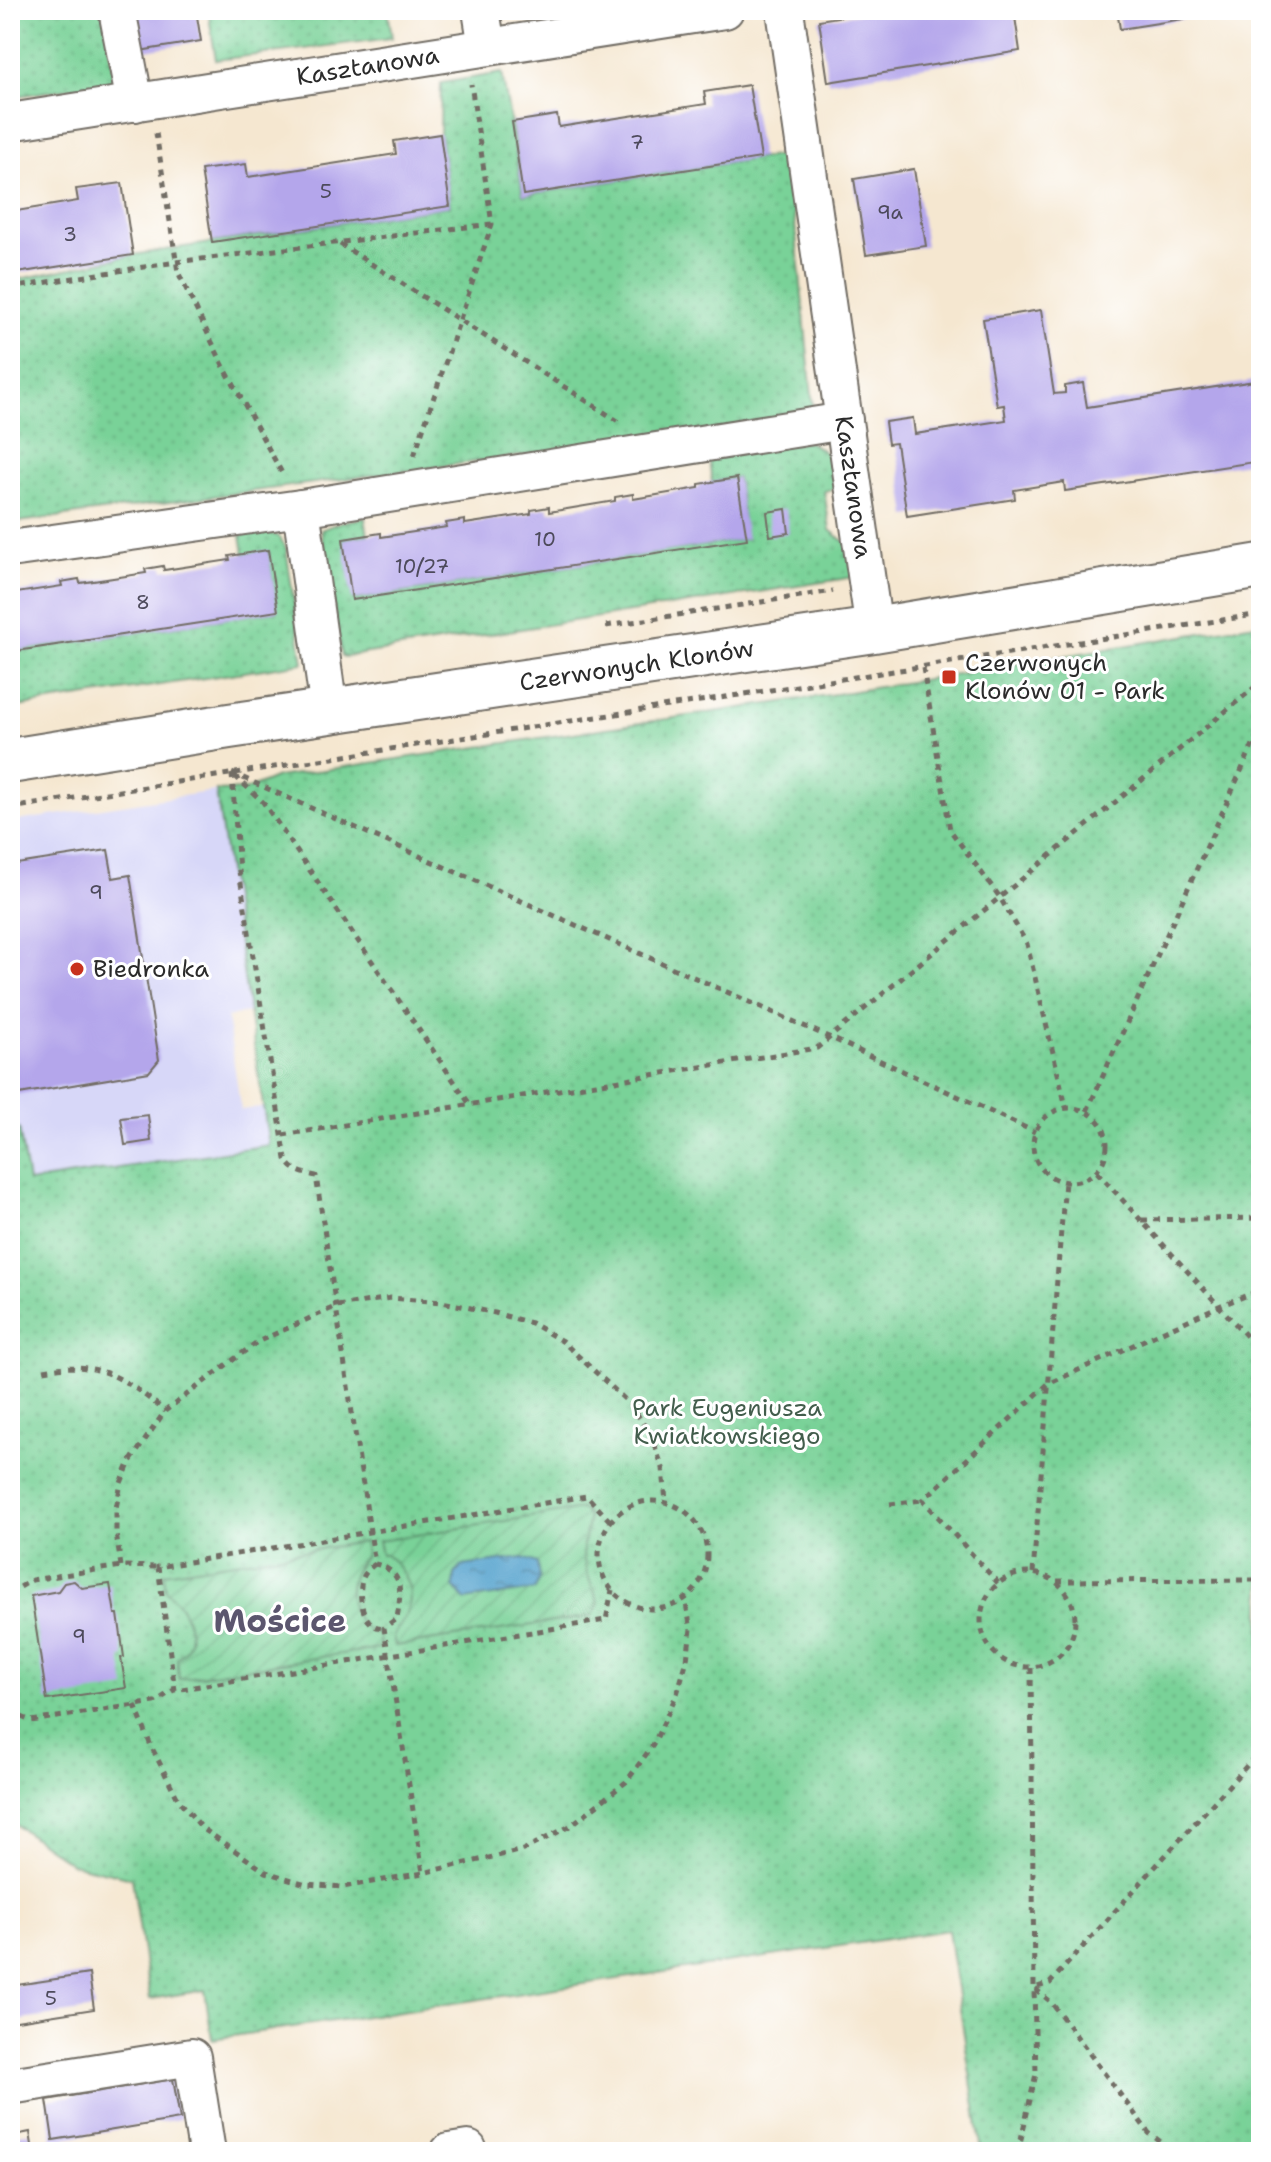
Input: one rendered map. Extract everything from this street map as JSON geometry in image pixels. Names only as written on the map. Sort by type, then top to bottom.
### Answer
[{"type":"main road","name":"Czerwonych Klonów","points":[[10,761],[874,630],[1261,566]]},
{"type":"street","points":[[117,10],[140,102]]},
{"type":"street","points":[[477,49],[481,10]]},
{"type":"street","name":"Kasztanowa","points":[[10,122],[725,10]]},
{"type":"street","name":"Kasztanowa","points":[[785,10],[874,630]]},
{"type":"street","points":[[10,549],[301,508],[664,450],[842,405]]},
{"type":"street","points":[[301,508],[329,711]]},
{"type":"street","points":[[10,2086],[192,2057],[207,2152]]},
{"type":"street","points":[[449,2152],[468,2149],[469,2152]]},
{"type":"path","points":[[1256,10],[1261,38]]},
{"type":"path","points":[[403,491],[492,224],[477,49]]},
{"type":"path","points":[[140,102],[155,126],[178,272],[223,365],[301,508]]},
{"type":"path","points":[[10,288],[176,262],[492,224]]},
{"type":"path","points":[[340,243],[664,450]]},
{"type":"path","points":[[604,626],[868,586]]},
{"type":"path","points":[[10,808],[1261,614]]},
{"type":"path","points":[[923,668],[950,830],[999,896],[1027,944],[1066,1107]]},
{"type":"path","points":[[283,1135],[817,1048],[1261,682]]},
{"type":"path","points":[[1087,1111],[1261,727]]},
{"type":"path","points":[[232,773],[831,1038],[1035,1132]]},
{"type":"path","points":[[232,773],[263,802],[469,1103]]},
{"type":"path","points":[[232,773],[239,871],[286,1159],[299,1172],[316,1176],[375,1564]]},
{"type":"path","points":[[1066,1107],[1087,1111],[1100,1122],[1106,1133],[1108,1146],[1105,1159],[1097,1172],[1077,1182],[1054,1178],[1044,1172],[1037,1162],[1033,1150],[1035,1132],[1054,1111],[1066,1107]]},
{"type":"path","points":[[1097,1172],[1261,1352]]},
{"type":"path","points":[[1033,1573],[1065,1182]]},
{"type":"path","points":[[1141,1220],[1261,1218]]},
{"type":"path","points":[[890,1504],[923,1500],[1048,1384],[1261,1290]]},
{"type":"path","points":[[121,1566],[116,1508],[121,1483],[130,1462],[165,1411],[257,1342],[337,1306],[391,1298],[442,1302],[495,1313],[531,1323],[562,1341],[613,1386],[639,1416],[651,1436],[663,1468],[666,1502]]},
{"type":"path","points":[[44,1370],[86,1366],[109,1373],[131,1384],[165,1411]]},
{"type":"path","points":[[10,1593],[32,1580],[121,1566],[158,1567],[587,1496],[610,1521]]},
{"type":"path","points":[[650,1500],[680,1507],[702,1529],[707,1544],[708,1560],[696,1588],[685,1599],[655,1609],[624,1601],[612,1590],[603,1574],[599,1556],[601,1538],[610,1521],[621,1510],[635,1503],[650,1500]]},
{"type":"path","points":[[923,1500],[998,1583]]},
{"type":"path","points":[[375,1564],[394,1574],[400,1586],[397,1618],[384,1628],[374,1627],[362,1606],[362,1582],[375,1564]]},
{"type":"path","points":[[158,1567],[175,1690]]},
{"type":"path","points":[[1056,1581],[1073,1604],[1076,1619],[1068,1647],[1058,1658],[1031,1668],[1017,1667],[1002,1660],[983,1636],[981,1620],[984,1604],[998,1583],[1018,1574],[1033,1573],[1056,1581],[1261,1580]]},
{"type":"path","points":[[10,1712],[31,1721],[155,1702],[175,1690],[606,1620],[612,1590]]},
{"type":"path","points":[[135,1705],[151,1746],[178,1799],[202,1828],[266,1872],[306,1884],[343,1887],[423,1873],[523,1850],[570,1826],[626,1782],[653,1745],[677,1694],[687,1660],[691,1629],[685,1599]]},
{"type":"path","points":[[384,1628],[423,1873]]},
{"type":"path","points":[[1018,2152],[1036,2074],[1031,1668]]},
{"type":"path","points":[[1034,1988],[1050,1983],[1261,1750]]},
{"type":"path","points":[[1034,1988],[1051,2002],[1149,2133],[1174,2152]]},
{"type":"shaded area","points":[[215,791],[249,1012],[227,1017],[241,1110],[263,1107],[269,1145],[28,1183],[19,1129],[10,1124],[10,822]]},
{"type":"green space","points":[[10,10],[103,10],[115,82],[10,97]]},
{"type":"green space","points":[[208,10],[388,10],[392,38],[216,60]]},
{"type":"green space","points":[[502,73],[523,195],[788,154],[814,417],[10,523],[10,281],[133,255],[450,206],[440,134],[441,83]]},
{"type":"green space","points":[[809,442],[828,455],[836,465],[844,487],[824,491],[830,530],[851,547],[855,577],[342,657],[321,530],[341,522],[365,518],[368,535],[344,539],[353,600],[746,539],[737,478],[712,482],[709,461],[728,451]]},
{"type":"green space","points":[[266,532],[278,536],[286,548],[303,663],[10,708],[10,652],[277,611],[268,551],[244,554],[241,535]]},
{"type":"green space","name":"Park Eugeniusza Kwiatkowskiego","points":[[1261,623],[1261,2152],[982,2152],[948,1930],[212,2039],[205,1990],[150,1999],[132,1878],[72,1864],[10,1821],[10,1133],[19,1129],[28,1182],[269,1145],[216,791],[246,790],[277,777],[849,692]]},
{"type":"green space","points":[[581,1509],[588,1520],[583,1545],[584,1560],[599,1603],[592,1616],[395,1646],[393,1635],[407,1613],[410,1593],[403,1573],[386,1554],[381,1554],[378,1541]]},
{"type":"green space","points":[[364,1542],[366,1555],[352,1581],[350,1600],[363,1625],[379,1635],[380,1648],[179,1679],[177,1658],[184,1651],[190,1633],[179,1605],[166,1591],[164,1573]]},
{"type":"water","points":[[523,1558],[537,1563],[539,1579],[535,1590],[465,1600],[454,1587],[455,1574],[462,1566]]},
{"type":"building","points":[[132,10],[196,10],[201,41],[139,51]]},
{"type":"building","points":[[880,10],[1014,10],[1020,51],[828,82],[819,20]]},
{"type":"building","points":[[1117,10],[1194,10],[1196,17],[1120,29]]},
{"type":"building","points":[[749,85],[761,158],[523,195],[512,122],[557,115],[559,127],[706,104],[704,92]]},
{"type":"building","points":[[440,134],[450,206],[212,242],[201,170],[246,164],[248,177],[396,154],[394,141]]},
{"type":"building","points":[[914,169],[926,246],[866,255],[854,179]]},
{"type":"building","points":[[122,183],[133,255],[10,274],[10,212],[78,201],[76,189]]},
{"type":"building","points":[[1041,310],[1054,394],[1065,393],[1065,386],[1083,383],[1087,407],[1261,380],[1261,461],[1065,491],[1064,482],[1014,490],[1015,499],[907,516],[896,443],[888,444],[885,422],[913,418],[915,434],[1006,420],[1004,405],[997,406],[983,319]]},
{"type":"building","points":[[737,478],[747,539],[352,600],[343,539],[381,533],[381,537],[447,527],[446,523],[465,520],[465,524],[531,514],[531,510],[549,507],[549,512],[615,501],[615,497],[633,494],[633,499]]},
{"type":"building","points":[[786,509],[789,533],[770,536],[767,512]]},
{"type":"building","points":[[268,550],[278,611],[10,652],[10,594],[62,586],[61,582],[79,579],[80,583],[146,573],[145,569],[163,566],[164,570],[230,560],[229,556]]},
{"type":"building","name":"Biedronka","points":[[108,850],[113,878],[130,875],[159,1060],[149,1072],[13,1095],[10,1072],[10,865]]},
{"type":"building","points":[[148,1115],[151,1141],[125,1145],[121,1118]]},
{"type":"building","points":[[74,1581],[82,1588],[110,1584],[115,1614],[118,1614],[126,1688],[47,1700],[31,1596],[58,1591],[64,1583]]},
{"type":"building","points":[[89,1974],[94,2009],[10,2022],[10,1986]]},
{"type":"building","points":[[173,2079],[180,2119],[53,2140],[47,2100]]},
{"type":"building","points":[[30,2132],[33,2152],[11,2152],[10,2136]]},
{"type":"place","name":"Czerwonych Klonów 01 - Park","points":[[949,677]]},
{"type":"place","name":"Biedronka","points":[[77,969]]},
{"type":"district","name":"Mościce","points":[[280,1621]]}]
